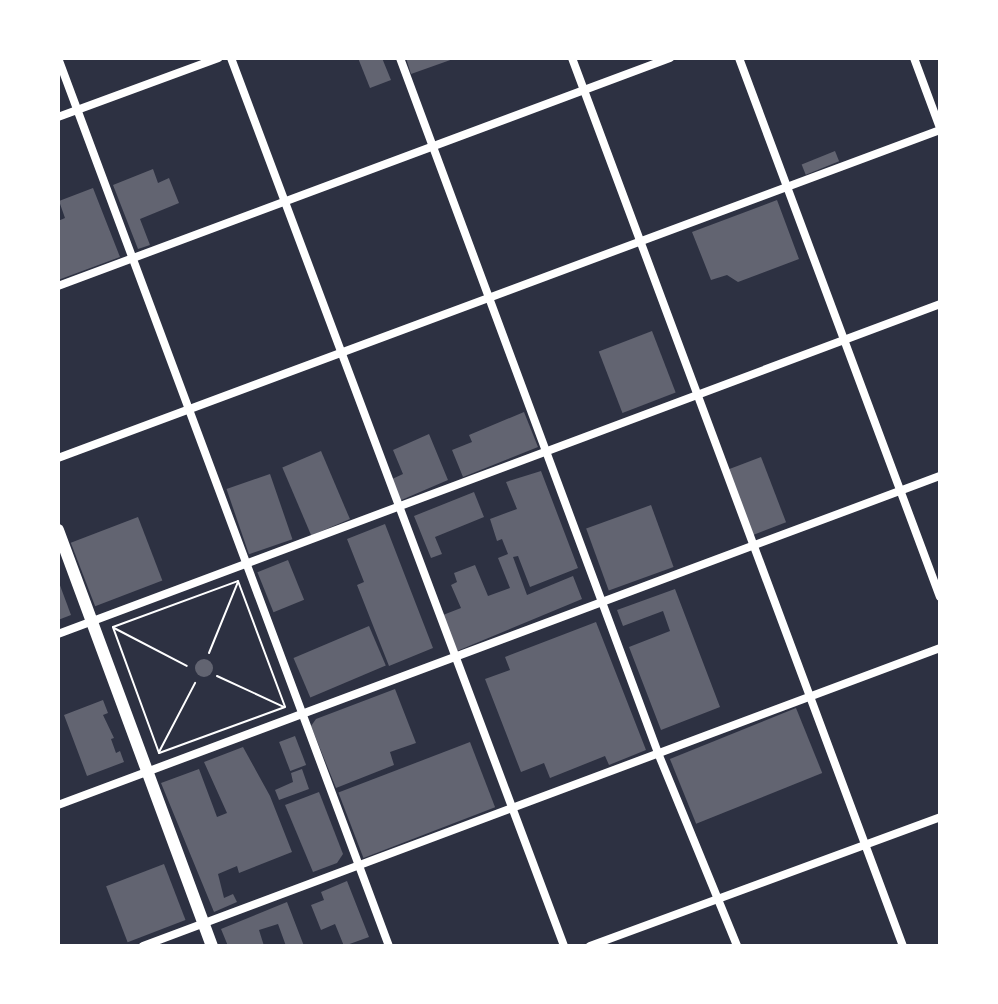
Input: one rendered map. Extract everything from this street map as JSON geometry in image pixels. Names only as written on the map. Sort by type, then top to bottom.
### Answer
[{"type":"main road","points":[[58,530],[212,946]]},
{"type":"street","points":[[58,58],[389,946]]},
{"type":"street","points":[[58,117],[218,58]]},
{"type":"street","points":[[231,58],[564,946]]},
{"type":"street","points":[[400,58],[658,753],[737,946]]},
{"type":"street","points":[[572,58],[903,946]]},
{"type":"street","points":[[58,286],[670,58]]},
{"type":"street","points":[[739,58],[940,597]]},
{"type":"street","points":[[58,458],[940,129],[914,58]]},
{"type":"street","points":[[58,634],[940,304]]},
{"type":"street","points":[[58,805],[940,476]]},
{"type":"street","points":[[143,946],[940,648]]},
{"type":"street","points":[[590,946],[940,817]]},
{"type":"path","points":[[113,627],[238,581]]},
{"type":"path","points":[[209,653],[238,581]]},
{"type":"path","points":[[238,581],[285,707]]},
{"type":"path","points":[[113,627],[187,666]]},
{"type":"path","points":[[113,627],[159,753]]},
{"type":"path","points":[[217,676],[285,707]]},
{"type":"path","points":[[159,753],[195,683]]},
{"type":"path","points":[[159,753],[285,707]]},
{"type":"building","points":[[358,58],[382,58],[391,80],[370,88]]},
{"type":"building","points":[[406,58],[456,58],[411,74]]},
{"type":"building","points":[[835,151],[839,161],[806,175],[802,164]]},
{"type":"building","points":[[153,169],[158,183],[169,178],[179,203],[140,219],[150,245],[138,249],[113,185]]},
{"type":"building","points":[[93,188],[120,257],[58,280],[58,221],[65,218],[59,201]]},
{"type":"building","points":[[777,200],[799,259],[738,282],[727,275],[711,280],[692,232]]},
{"type":"building","points":[[652,331],[676,393],[622,413],[599,351]]},
{"type":"building","points":[[524,412],[538,447],[463,477],[452,450],[472,442],[469,435]]},
{"type":"building","points":[[429,434],[448,480],[399,501],[390,480],[403,474],[393,450]]},
{"type":"building","points":[[321,451],[350,519],[311,536],[282,467]]},
{"type":"building","points":[[761,457],[786,522],[751,536],[726,471]]},
{"type":"building","points":[[541,471],[578,568],[530,587],[518,556],[513,557],[527,595],[573,576],[582,599],[457,651],[443,615],[461,608],[451,585],[457,582],[454,573],[475,565],[488,596],[510,588],[498,558],[508,554],[502,539],[497,541],[490,519],[517,509],[506,482]]},
{"type":"building","points":[[270,474],[292,539],[249,554],[227,489]]},
{"type":"building","points":[[474,492],[484,517],[435,537],[442,554],[431,558],[414,516]]},
{"type":"building","points":[[651,505],[674,567],[609,591],[586,529]]},
{"type":"building","points":[[138,517],[162,580],[95,606],[71,543]]},
{"type":"building","points":[[385,524],[433,648],[389,666],[357,585],[364,582],[347,539]]},
{"type":"building","points":[[288,560],[304,600],[274,612],[257,572]]},
{"type":"building","points":[[58,580],[71,615],[58,620]]},
{"type":"building","points":[[675,589],[720,707],[661,730],[629,647],[670,631],[663,611],[623,626],[617,610]]},
{"type":"building","points":[[596,622],[646,750],[609,765],[605,756],[550,778],[544,763],[521,772],[485,679],[510,670],[505,657]]},
{"type":"building","points":[[369,626],[386,666],[310,698],[294,658]]},
{"type":"building","points":[[204,659],[213,668],[204,677],[195,668]]},
{"type":"building","points":[[395,689],[416,743],[390,752],[394,765],[336,788],[311,726],[316,719]]},
{"type":"building","points":[[103,700],[108,713],[103,715],[114,738],[111,739],[116,753],[120,751],[124,762],[87,776],[64,715]]},
{"type":"building","points":[[796,708],[822,773],[696,824],[670,759]]},
{"type":"building","points":[[295,736],[306,765],[290,771],[279,742]]},
{"type":"building","points":[[470,742],[495,807],[363,858],[338,793]]},
{"type":"building","points":[[243,747],[270,796],[292,852],[239,873],[237,866],[218,874],[224,898],[233,894],[237,902],[214,912],[161,783],[199,769],[217,817],[227,813],[204,762]]},
{"type":"building","points":[[302,769],[309,789],[279,800],[275,790],[293,782],[291,773]]},
{"type":"building","points":[[319,792],[343,854],[337,863],[313,872],[285,805]]},
{"type":"building","points":[[164,864],[186,920],[128,942],[106,886]]},
{"type":"building","points":[[347,881],[369,937],[344,946],[335,924],[321,930],[311,905],[324,900],[321,892]]},
{"type":"building","points":[[287,902],[304,946],[286,946],[278,924],[259,930],[264,946],[228,946],[221,929]]}]
